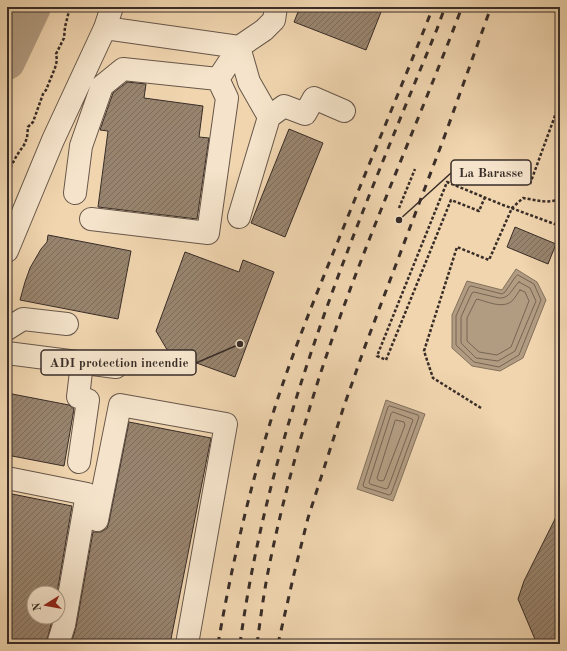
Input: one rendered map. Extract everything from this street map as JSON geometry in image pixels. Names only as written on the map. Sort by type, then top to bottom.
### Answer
[{"type":"street","points":[[7,250],[53,140],[105,28],[112,7]]},
{"type":"street","points":[[218,79],[239,47],[264,30],[274,20],[276,7]]},
{"type":"street","points":[[105,28],[239,47]]},
{"type":"street","points":[[239,47],[249,82],[269,117]]},
{"type":"street","points":[[75,193],[81,146],[102,86],[123,69],[218,79]]},
{"type":"street","points":[[91,219],[208,233],[227,98],[218,79]]},
{"type":"street","points":[[239,217],[269,117],[284,106],[305,114],[314,98],[344,111]]},
{"type":"street","points":[[7,329],[23,319],[66,324]]},
{"type":"street","points":[[7,353],[116,367]]},
{"type":"street","points":[[79,462],[88,400],[78,397],[82,363]]},
{"type":"street","points":[[97,520],[120,405],[226,424],[187,644]]},
{"type":"street","points":[[7,478],[87,494],[64,625],[58,644]]},
{"type":"path","points":[[7,182],[8,172],[24,145],[27,138],[28,127],[33,122],[43,94],[55,68],[57,60],[56,54],[64,38],[70,7]]},
{"type":"path","points":[[530,184],[560,102]]},
{"type":"path","points":[[399,208],[415,169]]},
{"type":"path","points":[[484,197],[479,211],[451,200],[386,360],[377,356],[447,182],[560,226]]},
{"type":"path","points":[[481,408],[433,378],[424,351],[457,247],[489,260],[512,208],[523,198],[542,202],[553,202],[560,199]]},
{"type":"water","points":[[516,269],[537,282],[546,300],[523,358],[500,371],[472,366],[452,348],[452,315],[467,281],[502,290]]},
{"type":"water","points":[[386,400],[425,414],[393,501],[357,489]]},
{"type":"building","points":[[300,7],[383,7],[366,50],[294,22]]},
{"type":"building","points":[[127,82],[146,84],[144,98],[203,106],[199,137],[209,138],[197,219],[98,207],[108,131],[100,130],[113,93]]},
{"type":"building","points":[[289,129],[323,143],[285,237],[251,223]]},
{"type":"building","points":[[515,227],[556,244],[548,264],[507,247]]},
{"type":"building","points":[[48,235],[131,251],[118,319],[20,300],[30,268],[47,242]]},
{"type":"building","points":[[185,252],[239,272],[243,260],[274,272],[235,377],[169,353],[156,331]]},
{"type":"building","points":[[7,393],[69,405],[74,409],[64,466],[7,455]]},
{"type":"building","points":[[129,422],[211,438],[170,644],[71,644],[76,627],[93,532],[101,532],[107,528],[109,522]]},
{"type":"building","points":[[7,493],[72,506],[58,585],[26,585],[26,625],[51,625],[46,644],[16,644],[16,640],[7,640]]},
{"type":"building","points":[[560,509],[560,644],[537,644],[518,599],[524,581]]},
{"type":"waterway","points":[[7,62],[33,7]]},
{"type":"railway","points":[[218,644],[229,583],[250,493],[283,383],[313,302],[433,7]]},
{"type":"railway","points":[[240,644],[253,564],[271,485],[293,407],[346,255],[445,7]]},
{"type":"railway","points":[[257,644],[267,577],[278,527],[297,452],[319,378],[352,284],[462,7]]},
{"type":"railway","points":[[278,644],[308,518],[343,409],[491,7]]},
{"type":"place","name":"La Barasse","points":[[399,220]]},
{"type":"place","name":"ADI protection incendie","points":[[240,344]]}]
